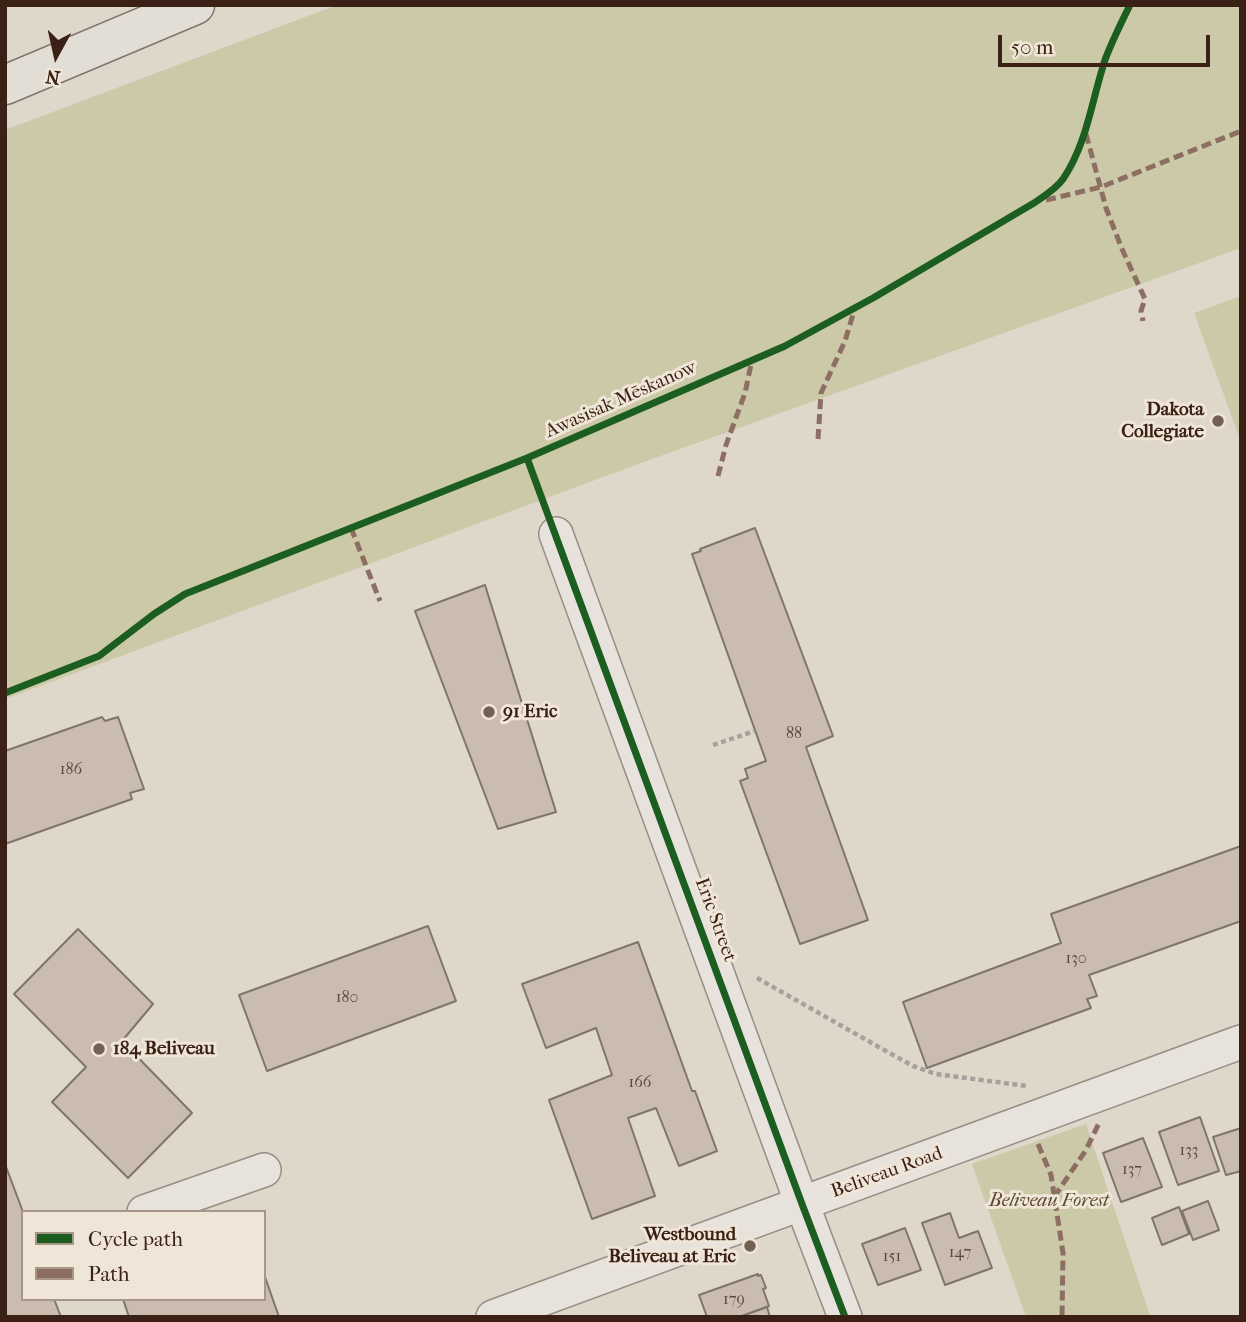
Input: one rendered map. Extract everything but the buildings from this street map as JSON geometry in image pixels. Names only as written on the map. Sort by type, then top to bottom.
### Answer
[{"type":"main road","points":[[5,85],[195,5]]},
{"type":"street","name":"Eric Street","points":[[556,534],[845,1317]]},
{"type":"street","name":"Beliveau Road","points":[[493,1317],[1241,1042]]},
{"type":"street","points":[[151,1210],[264,1170]]},
{"type":"path","points":[[713,745],[755,731]]},
{"type":"path","points":[[757,978],[886,1051],[927,1071],[1031,1087]]},
{"type":"green space","points":[[337,5],[1241,5],[1241,248],[641,463],[5,699],[5,130]]},
{"type":"green space","points":[[1241,296],[1241,442],[1194,313]]},
{"type":"green space","name":"Beliveau Forest","points":[[1086,1124],[1151,1317],[1026,1317],[972,1164]]},
{"type":"marked path","points":[[1046,200],[1101,187],[1241,131]]},
{"type":"marked path","points":[[1086,134],[1106,208],[1145,299],[1141,311],[1143,321]]},
{"type":"marked path","points":[[818,439],[821,393],[845,341],[855,308]]},
{"type":"marked path","points":[[718,476],[745,393],[752,360]]},
{"type":"marked path","points":[[351,528],[380,601]]},
{"type":"marked path","points":[[1054,1197],[1086,1150],[1100,1121]]},
{"type":"marked path","points":[[1038,1144],[1051,1175],[1063,1253],[1062,1317]]},
{"type":"cycle path","name":"Awasisak Mēskanow","points":[[5,693],[99,656],[185,594],[527,458],[785,346],[873,298],[1034,203],[1063,179],[1078,151],[1105,60],[1130,5]]},
{"type":"cycle path","points":[[527,458],[845,1317]]},
{"type":"place","name":"Dakota Collegiate","points":[[1218,421]]},
{"type":"place","name":"91 Eric","points":[[489,712]]},
{"type":"place","name":"184 Beliveau","points":[[99,1049]]},
{"type":"place","name":"Westbound Beliveau at Eric","points":[[750,1246]]}]
